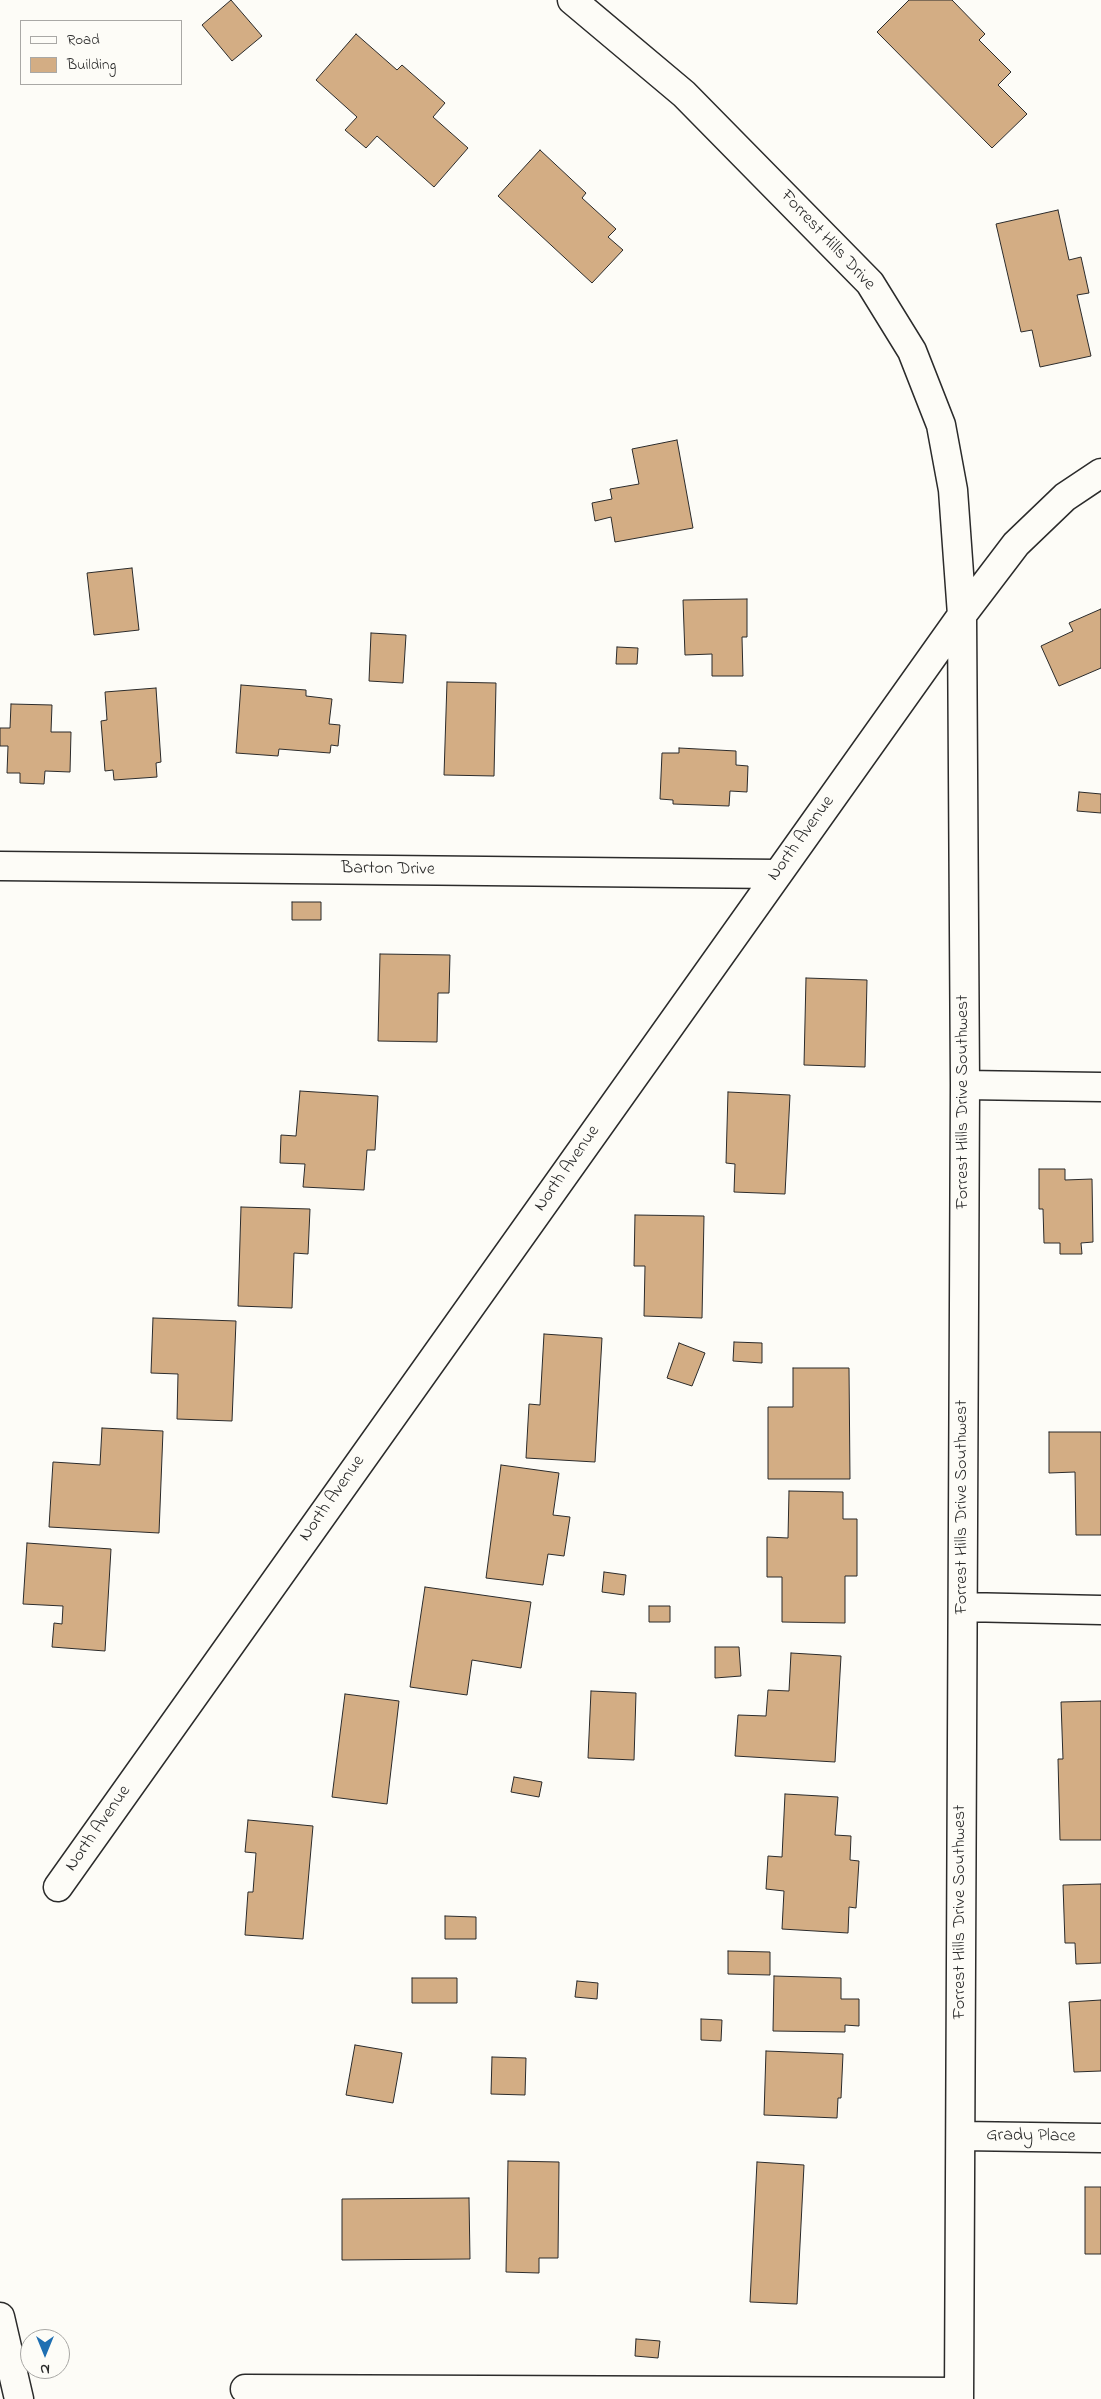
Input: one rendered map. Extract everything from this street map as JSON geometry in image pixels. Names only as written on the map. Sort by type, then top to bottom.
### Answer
[{"type":"main road","name":"Forrest Hills Drive","points":[[572,0],[684,94],[870,283],[912,351],[941,425],[953,490],[962,615]]},
{"type":"main road","name":"North Avenue","points":[[58,1887],[962,615],[1016,544],[1065,497],[1101,473]]},
{"type":"main road","name":"Forrest Hills Drive Southwest","points":[[959,2396],[965,1085],[962,615]]},
{"type":"main road","name":"Barton Drive","points":[[0,866],[777,874]]},
{"type":"main road","points":[[965,1085],[1101,1087]]},
{"type":"main road","points":[[963,1607],[1101,1610]]},
{"type":"main road","name":"Grady Place","points":[[960,2136],[1101,2138]]},
{"type":"main road","points":[[0,2317],[19,2399]]},
{"type":"main road","points":[[244,2389],[959,2396]]},
{"type":"building","points":[[231,0],[262,36],[232,61],[202,25]]},
{"type":"building","points":[[909,0],[952,0],[985,34],[979,40],[1011,72],[998,85],[1027,114],[992,148],[877,32]]},
{"type":"building","points":[[356,34],[397,70],[402,65],[445,103],[433,117],[468,148],[434,187],[377,136],[366,148],[345,130],[357,117],[316,80]]},
{"type":"building","points":[[540,150],[586,193],[582,198],[616,229],[608,237],[623,250],[592,283],[498,196]]},
{"type":"building","points":[[1058,210],[1069,260],[1081,257],[1089,293],[1077,295],[1091,356],[1040,367],[1032,330],[1021,332],[996,224]]},
{"type":"building","points":[[677,440],[693,528],[615,542],[611,517],[595,521],[592,503],[612,499],[610,489],[639,484],[632,449]]},
{"type":"building","points":[[132,568],[139,630],[94,635],[87,573]]},
{"type":"building","points":[[747,599],[747,637],[742,637],[743,676],[712,676],[712,654],[685,655],[683,600]]},
{"type":"building","points":[[1101,609],[1101,668],[1059,686],[1041,646],[1073,631],[1069,623]]},
{"type":"building","points":[[371,633],[406,635],[403,683],[369,681]]},
{"type":"building","points":[[617,647],[638,648],[637,664],[616,664]]},
{"type":"building","points":[[447,682],[496,683],[494,776],[444,775]]},
{"type":"building","points":[[241,685],[306,690],[306,696],[332,699],[329,724],[340,725],[338,746],[331,745],[330,753],[279,749],[278,756],[236,753]]},
{"type":"building","points":[[156,688],[161,762],[156,763],[157,777],[114,780],[113,770],[105,771],[101,721],[107,720],[105,692]]},
{"type":"building","points":[[11,704],[52,705],[51,732],[71,732],[70,772],[45,771],[44,784],[20,783],[20,773],[7,773],[8,746],[0,746],[0,728],[10,728]]},
{"type":"building","points":[[679,748],[736,751],[736,765],[748,766],[747,792],[730,791],[729,806],[673,804],[673,800],[660,799],[662,753],[679,753]]},
{"type":"building","points":[[1079,792],[1101,794],[1101,813],[1077,811]]},
{"type":"building","points":[[292,902],[321,902],[321,920],[292,920]]},
{"type":"building","points":[[380,954],[450,955],[449,993],[438,993],[437,1042],[378,1041]]},
{"type":"building","points":[[806,978],[867,980],[865,1067],[804,1065]]},
{"type":"building","points":[[300,1091],[378,1096],[375,1150],[367,1150],[364,1190],[303,1187],[305,1164],[280,1163],[281,1135],[296,1136]]},
{"type":"building","points":[[728,1092],[790,1095],[785,1194],[734,1192],[735,1164],[726,1163]]},
{"type":"building","points":[[1039,1169],[1065,1169],[1065,1180],[1092,1179],[1093,1242],[1081,1243],[1082,1254],[1060,1254],[1060,1243],[1044,1243],[1043,1209],[1039,1209]]},
{"type":"building","points":[[241,1207],[310,1209],[308,1254],[294,1253],[292,1308],[238,1306]]},
{"type":"building","points":[[635,1215],[704,1216],[702,1318],[644,1316],[645,1266],[634,1266]]},
{"type":"building","points":[[153,1318],[236,1321],[232,1421],[177,1419],[178,1374],[151,1373]]},
{"type":"building","points":[[544,1334],[602,1338],[595,1462],[526,1458],[529,1404],[540,1405]]},
{"type":"building","points":[[734,1342],[762,1343],[762,1363],[733,1361]]},
{"type":"building","points":[[679,1343],[705,1353],[692,1386],[667,1378]]},
{"type":"building","points":[[793,1368],[849,1368],[850,1479],[768,1479],[768,1407],[793,1407]]},
{"type":"building","points":[[102,1428],[163,1431],[159,1533],[49,1527],[53,1462],[100,1465]]},
{"type":"building","points":[[1049,1432],[1101,1432],[1101,1535],[1076,1535],[1075,1472],[1049,1473]]},
{"type":"building","points":[[501,1465],[559,1473],[553,1515],[570,1517],[564,1556],[548,1554],[543,1585],[486,1578]]},
{"type":"building","points":[[789,1491],[843,1492],[843,1519],[857,1519],[857,1576],[845,1576],[845,1623],[782,1622],[782,1577],[767,1577],[767,1537],[788,1538]]},
{"type":"building","points":[[27,1543],[111,1549],[105,1651],[52,1647],[54,1623],[62,1624],[63,1606],[23,1604]]},
{"type":"building","points":[[604,1572],[626,1575],[624,1595],[602,1592]]},
{"type":"building","points":[[425,1587],[531,1602],[521,1668],[472,1660],[467,1695],[410,1687]]},
{"type":"building","points":[[649,1606],[670,1606],[670,1622],[649,1622]]},
{"type":"building","points":[[715,1647],[739,1647],[741,1676],[715,1678]]},
{"type":"building","points":[[791,1653],[841,1656],[835,1762],[735,1756],[738,1715],[766,1716],[768,1690],[789,1691]]},
{"type":"building","points":[[591,1691],[636,1693],[634,1760],[588,1758]]},
{"type":"building","points":[[345,1694],[399,1701],[387,1804],[332,1797]]},
{"type":"building","points":[[1101,1701],[1101,1840],[1060,1840],[1058,1759],[1063,1759],[1061,1702]]},
{"type":"building","points":[[514,1777],[542,1782],[539,1797],[511,1792]]},
{"type":"building","points":[[785,1794],[838,1797],[835,1835],[851,1836],[850,1860],[859,1861],[856,1908],[849,1907],[848,1933],[782,1929],[784,1891],[766,1889],[768,1856],[782,1857]]},
{"type":"building","points":[[248,1820],[313,1826],[303,1939],[245,1935],[248,1892],[253,1892],[256,1853],[245,1852]]},
{"type":"building","points":[[1101,1884],[1101,1963],[1076,1964],[1075,1943],[1065,1943],[1063,1885]]},
{"type":"building","points":[[445,1916],[476,1917],[476,1939],[445,1939]]},
{"type":"building","points":[[728,1951],[770,1952],[770,1975],[728,1974]]},
{"type":"building","points":[[774,1976],[841,1978],[841,1999],[859,1999],[859,2026],[845,2025],[845,2032],[773,2031]]},
{"type":"building","points":[[412,1978],[457,1978],[457,2003],[412,2003]]},
{"type":"building","points":[[577,1981],[598,1983],[597,1999],[575,1997]]},
{"type":"building","points":[[1101,2000],[1101,2071],[1074,2072],[1069,2002]]},
{"type":"building","points":[[701,2019],[722,2020],[721,2041],[701,2040]]},
{"type":"building","points":[[355,2045],[402,2053],[393,2103],[346,2095]]},
{"type":"building","points":[[766,2051],[843,2054],[841,2098],[838,2098],[837,2118],[764,2115]]},
{"type":"building","points":[[492,2057],[526,2058],[525,2095],[491,2094]]},
{"type":"building","points":[[508,2161],[559,2162],[558,2258],[539,2258],[539,2273],[506,2272]]},
{"type":"building","points":[[757,2162],[804,2165],[797,2304],[750,2302]]},
{"type":"building","points":[[1085,2187],[1101,2187],[1101,2254],[1085,2254]]},
{"type":"building","points":[[469,2198],[470,2259],[342,2260],[342,2199]]},
{"type":"building","points":[[636,2339],[660,2341],[658,2358],[635,2356]]}]
